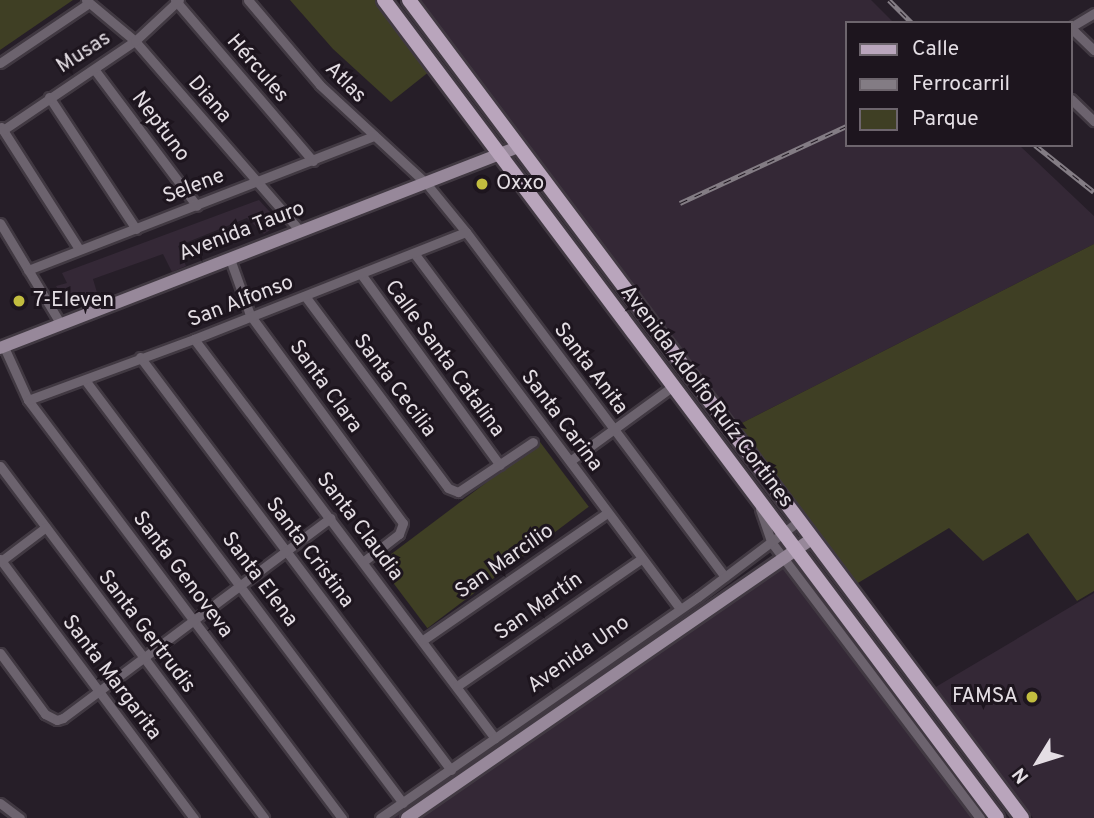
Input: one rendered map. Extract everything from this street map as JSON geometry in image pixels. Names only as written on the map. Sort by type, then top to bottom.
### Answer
[{"type":"main road","name":"Avenida Adolfo Ruíz Cortines","points":[[384,0],[671,387],[757,498],[788,557],[808,568],[997,818]]},
{"type":"main road","name":"Avenida Adolfo Ruíz Cortines","points":[[409,0],[1022,818]]},
{"type":"street","name":"Atlas","points":[[248,0],[320,85],[426,183]]},
{"type":"street","name":"Diana","points":[[88,1],[135,41],[300,231]]},
{"type":"street","points":[[0,63],[88,1]]},
{"type":"street","name":"Musas","points":[[1,127],[135,41],[177,1]]},
{"type":"street","name":"Hércules","points":[[177,1],[313,161]]},
{"type":"street","points":[[1073,27],[1094,12]]},
{"type":"street","points":[[1073,30],[1094,50]]},
{"type":"street","name":"Neptuno","points":[[94,69],[197,206]]},
{"type":"street","points":[[49,97],[136,229]]},
{"type":"street","points":[[1073,101],[1094,121]]},
{"type":"street","points":[[1,127],[79,250]]},
{"type":"street","name":"Selene","points":[[28,270],[374,136]]},
{"type":"street","name":"Avenida Tauro","points":[[1,345],[518,147]]},
{"type":"street","name":"Santa Anita","points":[[426,183],[466,232],[725,577]]},
{"type":"street","points":[[0,223],[60,323]]},
{"type":"street","name":"San Alfonso","points":[[28,400],[194,339],[466,232]]},
{"type":"street","name":"Santa Carina","points":[[414,253],[680,609]]},
{"type":"street","name":"Santa Clara","points":[[230,259],[250,315],[403,523],[403,529],[364,561]]},
{"type":"street","name":"Calle Santa Catalina","points":[[361,274],[500,465]]},
{"type":"street","name":"Santa Cecilia","points":[[305,296],[448,488],[458,492],[500,465]]},
{"type":"street","name":"Santa Claudia","points":[[194,339],[495,738]]},
{"type":"street","name":"Santa Genoveva","points":[[1,345],[28,400],[342,818]]},
{"type":"street","name":"Santa Cristina","points":[[140,357],[452,770]]},
{"type":"street","name":"Santa Elena","points":[[85,380],[403,803]]},
{"type":"street","points":[[570,461],[671,387]]},
{"type":"street","points":[[500,465],[533,442]]},
{"type":"street","name":"Santa Gertrudis","points":[[0,466],[264,818]]},
{"type":"street","name":"San Marcilio","points":[[423,640],[607,513]]},
{"type":"street","points":[[0,653],[45,714],[57,720],[63,718],[330,518]]},
{"type":"street","name":"Avenida Uno","points":[[380,818],[698,597],[799,521]]},
{"type":"street","points":[[1,560],[46,527]]},
{"type":"street","name":"Avenida Uno","points":[[407,818],[788,557],[811,538]]},
{"type":"street","points":[[788,557],[980,818]]},
{"type":"street","name":"San Martín","points":[[457,686],[641,559]]},
{"type":"street","name":"Santa Margarita","points":[[1,560],[194,818]]},
{"type":"street","points":[[698,597],[708,610]]},
{"type":"street","points":[[529,713],[540,727]]},
{"type":"street","points":[[1,805],[20,818]]},
{"type":"shaded area","points":[[413,0],[871,0],[892,21],[846,21],[846,147],[1021,147],[1094,216],[1094,244],[734,427]]},
{"type":"shaded area","points":[[259,200],[280,223],[264,234],[247,218],[178,246],[186,266],[172,272],[163,254],[93,279],[98,296],[67,307],[56,286],[67,283],[62,273]]},
{"type":"shaded area","points":[[799,539],[1008,818],[385,818]]},
{"type":"shaded area","points":[[1094,593],[1094,818],[1033,818],[934,688]]},
{"type":"green space","points":[[0,0],[73,0],[0,50]]},
{"type":"green space","points":[[290,0],[377,0],[430,71],[391,102],[333,49]]},
{"type":"green space","points":[[1094,244],[1094,591],[1077,601],[1028,533],[983,561],[949,528],[853,586],[734,427]]},
{"type":"green space","points":[[540,442],[589,507],[427,628],[379,564]]},
{"type":"railway","points":[[889,0],[910,21]]},
{"type":"railway","points":[[680,203],[846,126]]},
{"type":"railway","points":[[1038,147],[1094,192]]},
{"type":"place","name":"Oxxo","points":[[482,184]]},
{"type":"place","name":"7-Eleven","points":[[19,301]]},
{"type":"place","name":"FAMSA","points":[[1032,697]]}]
